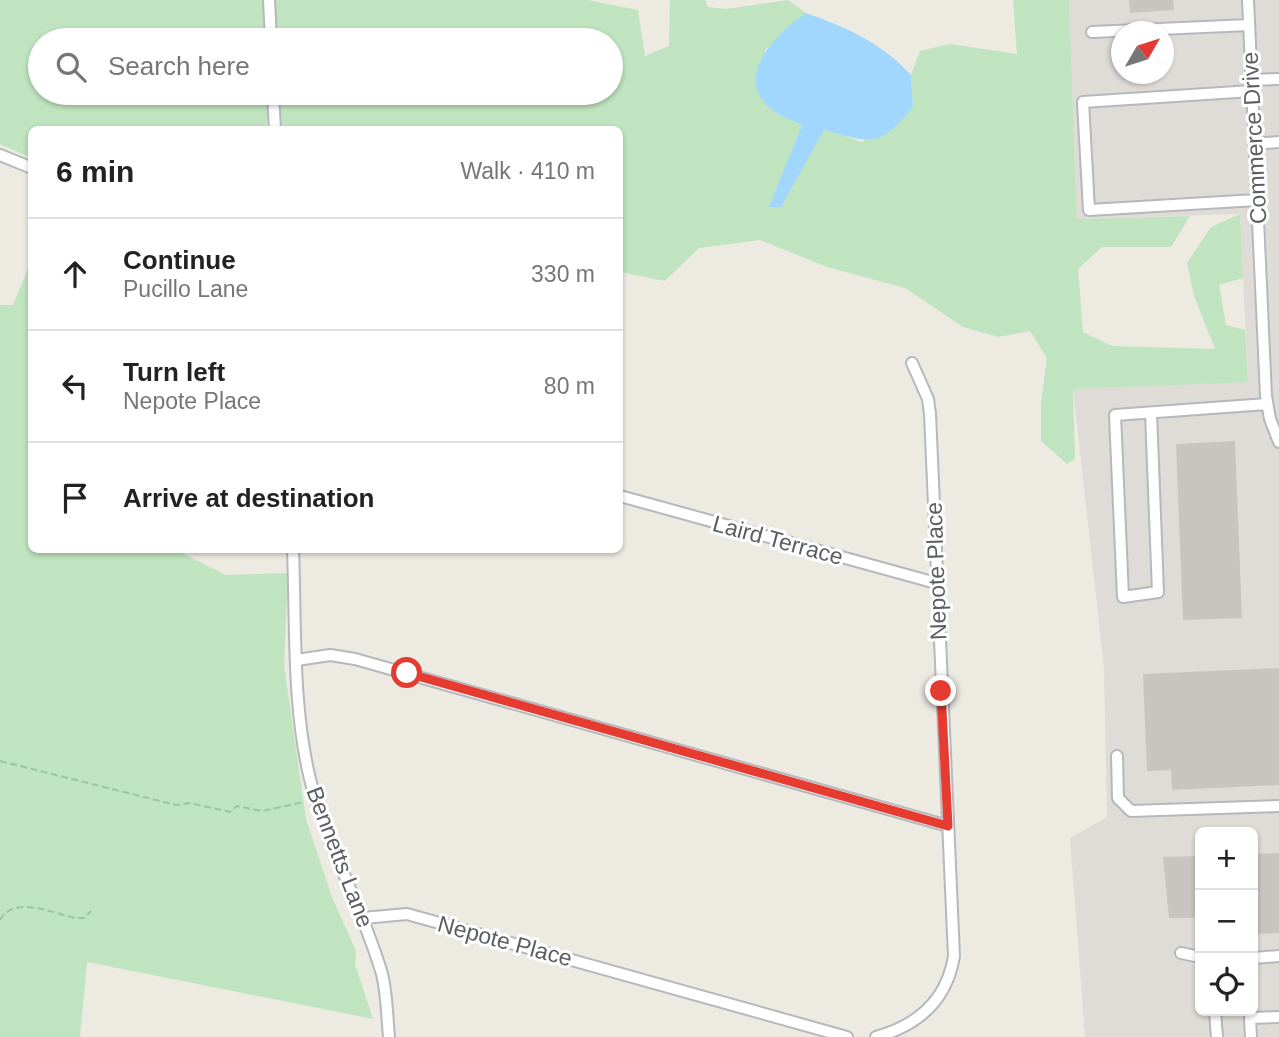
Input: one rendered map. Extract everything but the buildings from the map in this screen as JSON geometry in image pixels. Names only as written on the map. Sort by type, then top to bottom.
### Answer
[{"type":"street","points":[[269,0],[270,28]]},
{"type":"street","name":"Commerce Drive","points":[[1248,0],[1267,404],[1279,442]]},
{"type":"street","points":[[1092,32],[1249,25]]},
{"type":"street","points":[[1257,200],[1088,210],[1083,102],[1252,85],[1279,79]]},
{"type":"street","points":[[274,105],[275,126]]},
{"type":"street","points":[[1254,144],[1279,142]]},
{"type":"street","points":[[0,155],[28,166]]},
{"type":"street","name":"Nepote Place","points":[[876,1037],[908,1025],[925,1014],[939,998],[950,977],[954,956],[930,414],[928,399],[912,363]]},
{"type":"street","points":[[1265,371],[1279,370]]},
{"type":"street","points":[[1151,413],[1158,592],[1124,597],[1115,415],[1267,404]]},
{"type":"street","name":"Laird Terrace","points":[[623,497],[936,583]]},
{"type":"street","name":"Bennetts Lane","points":[[293,553],[297,660],[305,750],[316,800],[363,918],[385,989],[389,1037]]},
{"type":"street","points":[[297,660],[330,655],[355,659],[948,826]]},
{"type":"street","points":[[1118,756],[1118,798],[1131,811],[1279,806]]},
{"type":"street","name":"Nepote Place","points":[[363,918],[407,914],[847,1037]]},
{"type":"street","points":[[1181,953],[1195,956]]},
{"type":"street","points":[[1258,958],[1279,957]]},
{"type":"street","points":[[1215,1016],[1217,1037]]},
{"type":"street","points":[[1251,1037],[1250,1018],[1279,1017]]},
{"type":"path","points":[[0,761],[176,805],[190,803],[230,812],[237,806],[262,811],[316,800]]},
{"type":"path","points":[[0,920],[4,913],[19,906],[75,918],[84,918],[92,911]]},
{"type":"shaded area","points":[[1069,0],[1279,0],[1279,1037],[1085,1037],[1070,838],[1107,817],[1104,669],[1073,389],[1248,381],[1240,214],[1077,219]]},
{"type":"green space","points":[[0,0],[587,0],[638,10],[645,56],[669,46],[670,0],[705,0],[708,7],[726,9],[788,0],[806,13],[765,50],[774,112],[802,125],[770,207],[824,129],[862,142],[913,107],[911,75],[920,51],[950,44],[1017,54],[1013,0],[1069,0],[1077,219],[1190,216],[1171,247],[1102,247],[1078,269],[1083,332],[1112,346],[1215,349],[1194,296],[1187,263],[1211,227],[1240,214],[1243,278],[1219,285],[1226,325],[1245,330],[1248,382],[1073,389],[1075,459],[1067,464],[1041,441],[1041,402],[1047,358],[1030,331],[998,337],[963,327],[905,288],[827,267],[760,240],[699,248],[665,281],[623,273],[623,126],[276,126],[267,121],[266,126],[28,126],[28,157],[0,144]]},
{"type":"green space","points":[[28,268],[28,553],[182,553],[226,575],[288,573],[284,665],[306,819],[332,897],[356,951],[355,964],[373,1019],[87,962],[80,1037],[0,1037],[0,305],[13,305]]},
{"type":"water","points":[[806,13],[863,37],[900,64],[911,75],[913,107],[891,130],[873,139],[853,138],[824,130],[781,207],[769,207],[802,125],[782,116],[764,102],[757,90],[756,77],[759,64],[775,40]]},
{"type":"route","points":[[407,673],[948,826],[941,691]]}]
